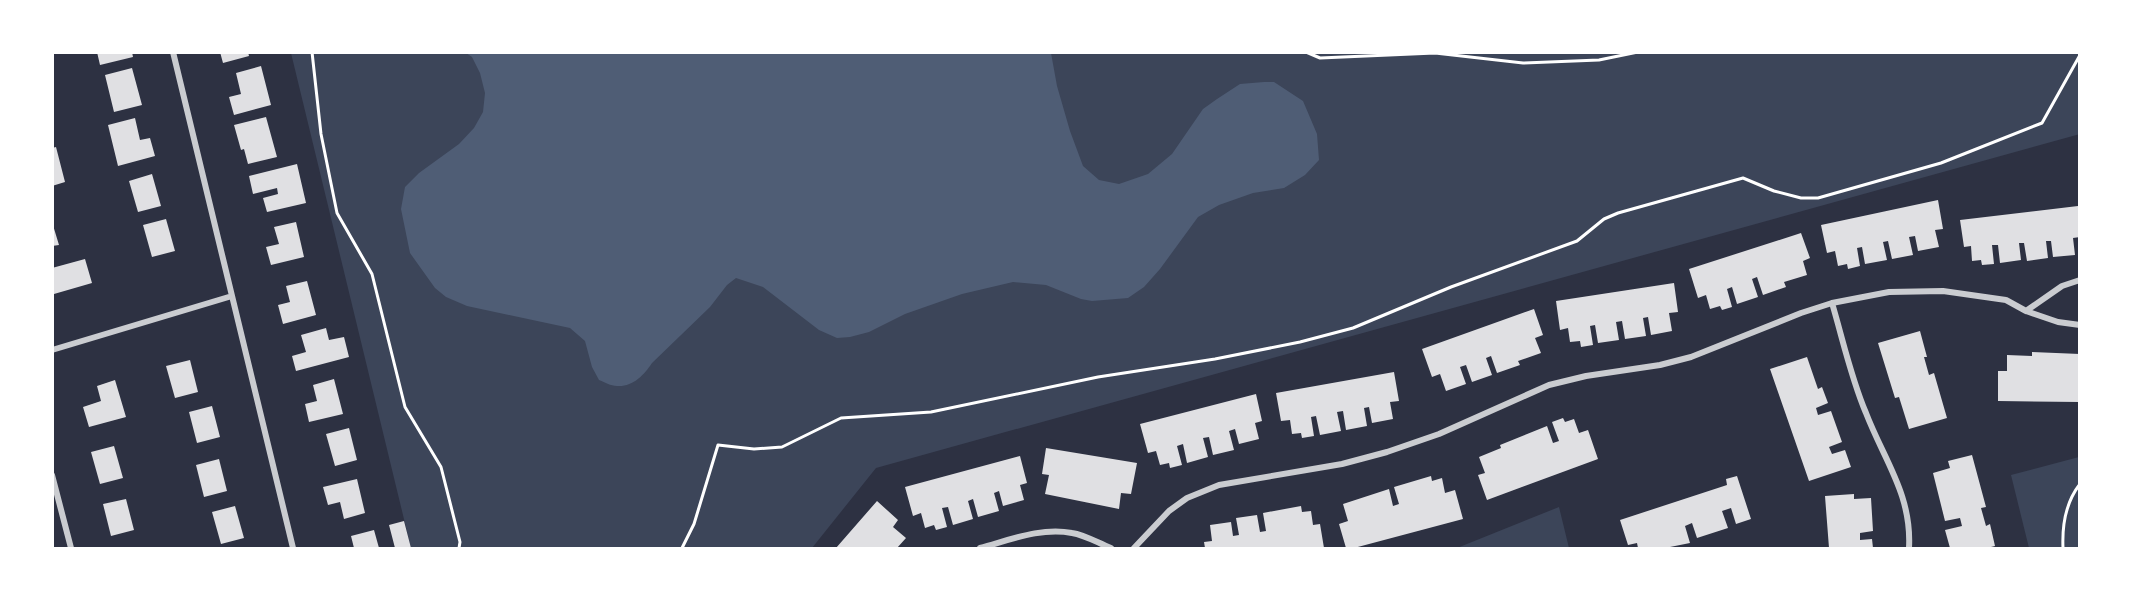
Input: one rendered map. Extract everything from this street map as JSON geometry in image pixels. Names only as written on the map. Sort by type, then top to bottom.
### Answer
[{"type":"street","points":[[173,52],[293,549]]},
{"type":"street","points":[[2026,311],[2062,286],[2079,280]]},
{"type":"street","points":[[1134,549],[1169,511],[1187,498],[1219,484],[1342,464],[1387,452],[1438,434],[1549,385],[1691,357],[1832,303],[1889,292],[1943,291],[2006,300],[2026,311],[2058,322],[2079,325]]},
{"type":"street","points":[[52,350],[232,296]]},
{"type":"street","points":[[1832,303],[1857,390],[1903,496],[1909,549]]},
{"type":"street","points":[[52,475],[71,549]]},
{"type":"street","points":[[980,549],[1031,534],[1055,531],[1080,535],[1111,549]]},
{"type":"path","points":[[312,52],[321,134],[337,213],[372,274],[405,407],[441,467],[460,542],[459,549]]},
{"type":"path","points":[[1306,52],[1320,58],[1435,53],[1523,63],[1599,60],[1638,52]]},
{"type":"path","points":[[682,549],[694,524],[718,445],[754,449],[782,447],[841,418],[931,412],[1098,376],[1254,352],[1353,328],[1451,287],[1577,241],[1604,219],[1618,213],[1743,178],[1774,191],[1801,198],[1818,198],[1941,163],[2042,123],[2079,55]]},
{"type":"path","points":[[2063,549],[2062,531],[2070,497],[2079,484]]},
{"type":"shaded area","points":[[2079,52],[2080,134],[876,468],[812,548],[411,548],[291,53]]},
{"type":"shaded area","points":[[466,53],[1051,53],[1057,86],[1083,166],[1099,180],[1119,184],[1148,174],[1172,154],[1203,109],[1240,84],[1274,82],[1303,101],[1317,134],[1319,160],[1305,175],[1284,188],[1253,193],[1219,205],[1198,217],[1160,269],[1144,287],[1128,298],[1092,301],[1046,285],[1013,282],[962,294],[905,314],[869,332],[837,338],[819,330],[763,287],[736,278],[642,376],[628,385],[615,386],[599,380],[592,367],[585,341],[570,328],[467,306],[446,297],[435,288],[410,253],[401,209],[405,187],[419,173],[459,144],[474,128],[483,112],[485,93],[480,73],[472,57]]},
{"type":"shaded area","points":[[2079,457],[2079,548],[2029,548],[2011,475]]},
{"type":"shaded area","points":[[1559,507],[1569,548],[1457,548]]},
{"type":"building","points":[[97,52],[132,52],[133,57],[100,65]]},
{"type":"building","points":[[220,52],[248,52],[249,56],[223,63]]},
{"type":"building","points":[[261,66],[271,105],[234,115],[229,97],[241,94],[236,73]]},
{"type":"building","points":[[132,68],[142,105],[114,112],[105,75]]},
{"type":"building","points":[[266,117],[277,157],[248,164],[244,149],[241,150],[234,125]]},
{"type":"building","points":[[135,118],[140,140],[150,138],[155,156],[118,166],[108,125]]},
{"type":"building","points":[[56,147],[65,182],[52,186],[52,148]]},
{"type":"building","points":[[297,164],[306,203],[267,212],[263,198],[278,194],[277,188],[253,194],[249,176]]},
{"type":"building","points":[[152,174],[161,206],[138,212],[129,181]]},
{"type":"building","points":[[1938,200],[1943,229],[1935,230],[1939,247],[1918,251],[1915,236],[1909,237],[1913,255],[1892,259],[1888,241],[1883,242],[1887,260],[1865,264],[1862,247],[1857,248],[1860,266],[1848,269],[1847,264],[1838,266],[1835,251],[1827,253],[1821,225]]},
{"type":"building","points":[[2078,206],[2080,237],[2073,238],[2075,255],[2053,257],[2051,241],[2046,241],[2048,258],[2027,261],[2024,243],[2019,243],[2021,260],[2000,263],[1998,245],[1992,245],[1994,264],[1982,265],[1981,260],[1972,261],[1971,246],[1964,247],[1960,220]]},
{"type":"building","points":[[166,219],[175,251],[152,257],[143,225]]},
{"type":"building","points":[[52,222],[59,245],[52,246]]},
{"type":"building","points":[[296,222],[304,257],[271,265],[266,247],[279,244],[274,227]]},
{"type":"building","points":[[1801,233],[1810,258],[1803,261],[1807,275],[1784,282],[1786,287],[1763,295],[1757,277],[1752,279],[1758,297],[1737,304],[1732,287],[1727,289],[1732,307],[1722,310],[1720,306],[1710,309],[1706,295],[1698,298],[1689,269]]},
{"type":"building","points":[[85,259],[92,283],[54,294],[52,268]]},
{"type":"building","points":[[307,281],[316,315],[283,324],[278,305],[290,302],[286,286]]},
{"type":"building","points":[[1674,283],[1678,312],[1669,313],[1672,331],[1651,335],[1648,317],[1643,318],[1646,336],[1625,339],[1622,321],[1616,322],[1619,340],[1598,343],[1595,325],[1590,326],[1593,345],[1581,347],[1580,341],[1570,342],[1568,328],[1560,330],[1556,301]]},
{"type":"building","points":[[1534,309],[1543,335],[1535,338],[1541,353],[1518,361],[1520,365],[1497,373],[1491,356],[1486,358],[1492,375],[1472,382],[1466,365],[1460,367],[1466,384],[1446,391],[1440,374],[1432,377],[1422,349]]},
{"type":"building","points":[[326,328],[329,340],[344,337],[349,357],[296,371],[292,356],[306,352],[301,335]]},
{"type":"building","points":[[1920,331],[1929,375],[1934,373],[1947,418],[1909,429],[1899,397],[1895,398],[1878,343]]},
{"type":"building","points":[[2032,352],[2080,354],[2080,402],[1998,401],[1998,371],[2007,371],[2007,355],[2032,356]]},
{"type":"building","points":[[1807,357],[1818,389],[1822,387],[1828,403],[1816,408],[1818,415],[1831,411],[1842,442],[1829,447],[1832,454],[1845,450],[1851,467],[1809,481],[1770,369]]},
{"type":"building","points":[[190,360],[198,392],[175,398],[166,366]]},
{"type":"building","points":[[1394,372],[1399,401],[1390,402],[1393,419],[1372,423],[1369,407],[1364,408],[1367,426],[1346,430],[1343,411],[1337,412],[1341,431],[1320,435],[1316,416],[1311,417],[1314,436],[1302,438],[1301,433],[1292,434],[1290,420],[1281,421],[1276,393]]},
{"type":"building","points":[[334,379],[343,414],[309,422],[305,404],[317,401],[313,385]]},
{"type":"building","points":[[115,380],[126,417],[89,427],[83,407],[101,401],[97,386]]},
{"type":"building","points":[[1256,394],[1262,421],[1255,423],[1259,439],[1239,444],[1235,429],[1229,431],[1234,450],[1213,455],[1209,437],[1203,438],[1208,457],[1187,463],[1183,444],[1177,446],[1182,465],[1170,468],[1169,463],[1160,465],[1156,451],[1148,453],[1140,424]]},
{"type":"building","points":[[212,406],[220,437],[197,443],[189,412]]},
{"type":"building","points":[[1563,418],[1565,422],[1574,419],[1579,433],[1588,430],[1598,459],[1487,500],[1478,475],[1485,473],[1479,457],[1501,448],[1500,445],[1547,426],[1553,443],[1559,441],[1552,422]]},
{"type":"building","points":[[349,428],[357,460],[335,466],[326,434]]},
{"type":"building","points":[[114,446],[123,478],[100,484],[91,452]]},
{"type":"building","points":[[1046,448],[1137,463],[1131,494],[1121,493],[1119,509],[1045,494],[1049,475],[1042,474]]},
{"type":"building","points":[[1972,455],[1986,507],[1981,508],[1986,526],[1990,524],[1995,546],[1950,548],[1945,530],[1962,526],[1960,518],[1945,521],[1933,473],[1950,468],[1948,461]]},
{"type":"building","points":[[1020,456],[1027,483],[1020,485],[1024,500],[1003,506],[999,491],[994,493],[999,511],[978,517],[973,499],[968,501],[973,519],[953,525],[948,507],[942,508],[947,527],[936,530],[934,525],[925,528],[921,513],[913,516],[905,487]]},
{"type":"building","points":[[219,459],[227,491],[204,497],[196,465]]},
{"type":"building","points":[[1431,476],[1432,481],[1442,478],[1445,493],[1455,490],[1463,519],[1354,548],[1346,548],[1339,524],[1348,521],[1343,504],[1389,489],[1393,506],[1399,504],[1394,487]]},
{"type":"building","points":[[1737,476],[1751,519],[1736,524],[1731,508],[1722,511],[1728,528],[1697,538],[1692,523],[1685,526],[1690,543],[1665,548],[1638,548],[1637,543],[1628,545],[1620,520],[1727,485],[1726,479]]},
{"type":"building","points":[[357,479],[365,513],[344,519],[340,502],[328,505],[323,487]]},
{"type":"building","points":[[1854,494],[1854,499],[1871,498],[1873,531],[1860,533],[1860,540],[1872,539],[1873,548],[1829,548],[1825,496]]},
{"type":"building","points":[[126,499],[134,530],[111,536],[103,504]]},
{"type":"building","points":[[877,501],[898,520],[893,527],[906,538],[897,548],[836,548]]},
{"type":"building","points":[[235,506],[244,538],[221,544],[212,512]]},
{"type":"building","points":[[1301,506],[1302,512],[1311,511],[1313,525],[1320,524],[1324,548],[1205,548],[1204,542],[1212,541],[1210,525],[1231,522],[1233,536],[1239,535],[1236,518],[1257,515],[1260,532],[1266,531],[1263,513]]},
{"type":"building","points":[[404,521],[411,548],[395,548],[389,525]]},
{"type":"building","points":[[374,530],[379,548],[354,548],[351,536]]}]
